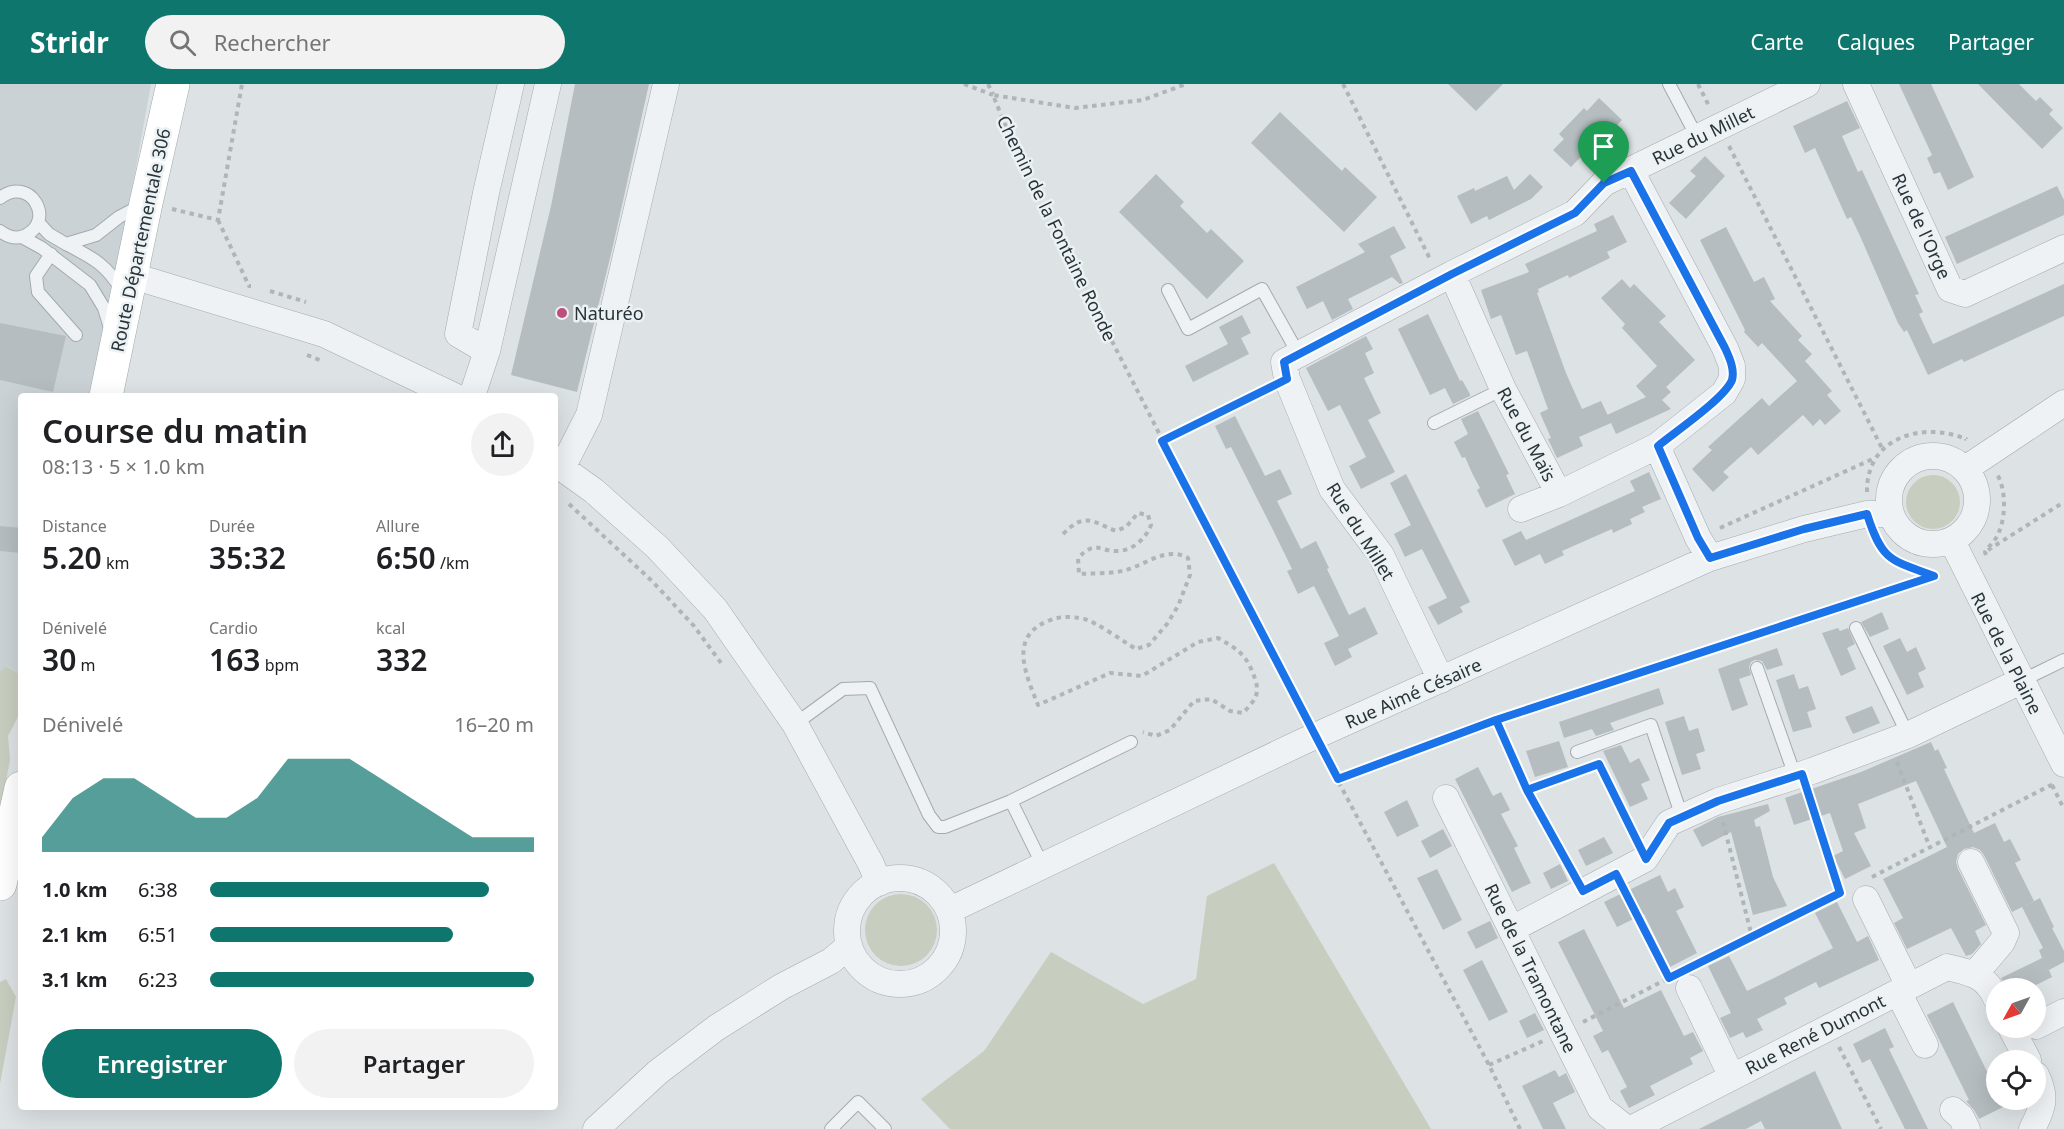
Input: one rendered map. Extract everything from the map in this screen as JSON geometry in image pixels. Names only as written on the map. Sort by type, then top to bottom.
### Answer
[{"type":"main road","name":"Route Départementale 306","points":[[107,393],[173,84]]},
{"type":"main road","points":[[0,884],[18,802]]},
{"type":"street","points":[[487,351],[458,334],[486,193],[511,84]]},
{"type":"street","points":[[473,393],[487,351],[548,84]]},
{"type":"street","points":[[666,84],[589,415],[558,466],[594,491],[657,547],[715,609],[795,724],[879,882]]},
{"type":"street","name":"Rue du Millet","points":[[1299,355],[1446,277],[1575,213],[1604,183],[1807,84]]},
{"type":"street","name":"Rue de l'Orge","points":[[1856,84],[1950,289],[1965,294],[2064,249]]},
{"type":"street","name":"Rue du Maïs","points":[[1446,277],[1559,494],[1658,446],[1724,393],[1732,379],[1732,366],[1725,348],[1631,171]]},
{"type":"street","points":[[486,193],[503,189],[518,211]]},
{"type":"street","points":[[130,288],[324,334],[448,393]]},
{"type":"street","points":[[1287,379],[1284,362],[1299,355]]},
{"type":"street","name":"Rue du Millet","points":[[1287,379],[1332,489],[1381,555],[1441,680]]},
{"type":"street","points":[[1975,463],[1973,481],[1977,494],[1977,509],[1972,522],[1952,541],[1937,545],[1922,544],[1908,538],[1879,514],[1888,499],[1890,484],[1898,471],[1909,462],[1923,456],[1939,456],[1975,463],[2064,403]]},
{"type":"street","points":[[1658,446],[1698,538],[1710,558]]},
{"type":"street","points":[[1521,509],[1559,494]]},
{"type":"street","name":"Rue Aimé Césaire","points":[[950,910],[1316,737],[1710,558],[1804,529],[1879,514]]},
{"type":"street","name":"Rue de la Plaine","points":[[1952,541],[2021,681],[2061,773]]},
{"type":"street","points":[[1512,929],[1646,859],[1669,823],[1718,801],[1898,739],[2021,681]]},
{"type":"street","name":"Rue de la Tramontane","points":[[1446,798],[1600,1108],[1629,1129]]},
{"type":"street","points":[[1971,862],[2006,933],[2002,942],[1975,975],[1986,982]]},
{"type":"street","points":[[903,878],[920,881],[934,890],[950,910],[953,927],[952,944],[945,960],[933,973],[918,981],[901,984],[884,982],[868,974],[856,962],[849,946],[847,929],[850,913],[858,898],[871,886],[886,879],[903,878]]},
{"type":"street","name":"Rue René Dumont","points":[[1862,889],[1925,1045]]},
{"type":"street","points":[[596,1129],[658,1072],[708,1034],[781,987],[831,961],[849,946]]},
{"type":"street","name":"Rue René Dumont","points":[[1629,1129],[1947,967],[1975,975]]},
{"type":"street","name":"Rue René Dumont","points":[[1682,977],[1732,1077]]},
{"type":"street","points":[[2046,1020],[2064,1012]]},
{"type":"lane","points":[[1669,84],[1708,132]]},
{"type":"lane","points":[[1,195],[16,191],[30,195],[39,207],[38,222],[29,234],[22,237]]},
{"type":"lane","points":[[66,244],[96,235],[119,217],[146,203]]},
{"type":"lane","points":[[38,222],[49,234],[102,264],[114,277],[130,288]]},
{"type":"lane","points":[[0,231],[9,236],[22,237],[51,254],[90,285],[104,308],[117,348]]},
{"type":"lane","points":[[51,254],[36,276],[38,292],[76,335]]},
{"type":"lane","points":[[1168,290],[1188,329],[1262,289],[1299,355]]},
{"type":"lane","points":[[1434,423],[1503,389]]},
{"type":"lane","points":[[1856,628],[1898,739]]},
{"type":"lane","points":[[2021,681],[2064,660]]},
{"type":"lane","points":[[1757,668],[1799,775]]},
{"type":"lane","points":[[795,724],[843,689],[870,688],[929,815],[938,827],[1011,801],[1131,742]]},
{"type":"lane","points":[[1577,752],[1650,725],[1682,817]]},
{"type":"lane","points":[[1011,801],[1043,866]]},
{"type":"lane","points":[[831,1129],[858,1102],[885,1129]]},
{"type":"path","points":[[146,203],[218,220],[242,84]]},
{"type":"path","points":[[964,84],[993,95]]},
{"type":"path","points":[[988,84],[993,95]]},
{"type":"path","name":"Chemin de la Fontaine Ronde","points":[[993,95],[1074,108],[1143,100],[1186,84]]},
{"type":"path","points":[[1343,84],[1446,277]]},
{"type":"path","points":[[1698,84],[1708,132],[1883,450]]},
{"type":"path","name":"Chemin de la Fontaine Ronde","points":[[993,95],[1019,159],[1162,441],[1489,1065],[1520,1129]]},
{"type":"path","points":[[1162,441],[1287,379]]},
{"type":"path","points":[[1934,576],[1904,565],[1886,555],[1876,541],[1879,514],[1867,483],[1875,458],[1898,438],[1918,432],[1946,432],[1966,439],[1975,463],[2001,481],[2004,510],[1999,534],[1984,552]]},
{"type":"path","points":[[564,500],[652,580],[694,626],[721,663]]},
{"type":"path","points":[[1063,534],[1075,522],[1086,519],[1116,531],[1126,527],[1138,513],[1148,515],[1151,525],[1146,538],[1129,548],[1117,551],[1101,547],[1086,550],[1078,558],[1079,574],[1125,571],[1165,554],[1178,552],[1188,558],[1190,575],[1178,606],[1167,624],[1149,645],[1136,649],[1086,619],[1061,616],[1036,626],[1024,641],[1024,669],[1038,705],[1110,672],[1142,676],[1198,642],[1218,638],[1247,658],[1259,686],[1255,701],[1243,713],[1230,711],[1211,699],[1194,701],[1170,730],[1156,736],[1144,732],[1131,742]]},
{"type":"path","points":[[1338,779],[1496,720],[1945,573]]},
{"type":"path","points":[[1496,720],[1527,790],[1583,891]]},
{"type":"path","points":[[1898,739],[1929,848]]},
{"type":"path","points":[[1591,747],[1646,859]]},
{"type":"path","points":[[1527,790],[1599,764]]},
{"type":"path","points":[[1489,1065],[1682,977],[1752,937],[1840,893],[1862,889],[2061,773]]},
{"type":"path","points":[[1799,775],[1840,893]]},
{"type":"path","points":[[1718,801],[1752,937]]},
{"type":"path","points":[[1616,874],[1682,977]]},
{"type":"path","points":[[1829,1027],[1881,1129]]},
{"type":"shaded area","points":[[0,84],[151,84],[105,339],[92,393],[18,393],[18,673],[7,666],[0,671]]},
{"type":"green space","points":[[1928,475],[1938,475],[1948,479],[1956,487],[1960,502],[1956,517],[1948,525],[1938,529],[1928,529],[1918,525],[1910,517],[1906,507],[1906,497],[1910,487],[1918,479]]},
{"type":"green space","points":[[6,666],[18,673],[18,717],[8,736],[10,760],[0,812],[0,671]]},
{"type":"green space","points":[[1274,863],[1431,1129],[950,1129],[921,1099],[984,1051],[1051,952],[1143,1004],[1196,979],[1207,896]]},
{"type":"green space","points":[[901,894],[921,900],[931,910],[937,930],[931,950],[921,960],[901,966],[881,960],[871,950],[865,930],[871,910],[881,900]]},
{"type":"green space","points":[[6,979],[16,997],[0,1084],[0,982]]},
{"type":"building","points":[[575,84],[649,84],[577,392],[511,375],[551,206]]},
{"type":"building","points":[[1448,84],[1503,84],[1476,111]]},
{"type":"building","points":[[1899,84],[1931,84],[1974,177],[1948,190],[1940,172],[1934,174],[1927,158],[1932,155]]},
{"type":"building","points":[[1978,84],[2019,84],[2036,101],[2040,97],[2053,110],[2049,114],[2063,128],[2042,149]]},
{"type":"building","points":[[1599,98],[1622,120],[1609,133],[1606,131],[1571,167],[1553,150],[1564,139],[1559,134],[1584,108],[1587,111]]},
{"type":"building","points":[[1847,101],[1860,128],[1842,136],[1858,172],[1862,170],[1919,294],[1915,295],[1923,312],[1919,314],[1933,344],[2064,284],[2064,316],[1964,362],[1962,359],[1928,375],[1907,330],[1904,332],[1898,323],[1851,217],[1847,219],[1815,148],[1805,153],[1793,126]]},
{"type":"building","points":[[1280,112],[1342,171],[1345,167],[1377,197],[1344,232],[1251,143]]},
{"type":"building","points":[[1705,156],[1725,176],[1686,219],[1669,203],[1696,176],[1690,171]]},
{"type":"building","points":[[1156,174],[1184,202],[1180,206],[1207,233],[1211,229],[1244,261],[1207,299],[1119,212]]},
{"type":"building","points":[[1530,174],[1543,187],[1531,199],[1489,220],[1487,216],[1471,224],[1457,196],[1474,188],[1475,191],[1507,176],[1514,190]]},
{"type":"building","points":[[2057,186],[2064,200],[2064,215],[1957,264],[1945,237]]},
{"type":"building","points":[[1613,215],[1627,242],[1607,252],[1610,258],[1569,278],[1568,275],[1538,289],[1537,293],[1566,373],[1582,409],[1601,401],[1608,415],[1646,397],[1636,386],[1657,366],[1622,328],[1625,324],[1601,298],[1622,279],[1630,288],[1634,284],[1666,316],[1659,322],[1695,360],[1666,387],[1671,392],[1662,400],[1671,409],[1616,434],[1611,423],[1579,437],[1583,446],[1557,458],[1540,413],[1548,409],[1527,351],[1516,355],[1501,315],[1491,319],[1481,290],[1529,272],[1525,264],[1597,231],[1594,224]]},
{"type":"building","points":[[1394,226],[1406,248],[1390,256],[1403,283],[1400,284],[1392,277],[1348,299],[1353,309],[1332,320],[1323,301],[1307,309],[1296,287],[1365,252],[1358,244]]},
{"type":"building","points":[[1726,227],[1754,282],[1764,277],[1775,299],[1770,301],[1802,336],[1798,340],[1812,354],[1805,361],[1832,391],[1827,395],[1841,411],[1825,425],[1820,419],[1813,426],[1803,415],[1758,455],[1751,447],[1723,472],[1729,477],[1713,492],[1692,469],[1712,450],[1708,447],[1762,398],[1769,406],[1797,381],[1762,343],[1758,347],[1744,332],[1700,240]]},
{"type":"building","points":[[1428,314],[1460,381],[1462,380],[1470,394],[1453,404],[1445,388],[1430,395],[1398,329]]},
{"type":"building","points":[[1242,315],[1251,333],[1241,338],[1249,354],[1193,382],[1185,366],[1228,344],[1219,327]]},
{"type":"building","points":[[0,323],[66,336],[53,392],[0,380]]},
{"type":"building","points":[[1366,336],[1373,349],[1365,353],[1374,373],[1364,378],[1381,413],[1368,420],[1395,472],[1361,489],[1349,466],[1366,457],[1340,405],[1328,411],[1306,368]]},
{"type":"building","points":[[1478,411],[1509,474],[1506,475],[1515,494],[1486,508],[1477,490],[1480,488],[1465,457],[1462,458],[1454,442],[1468,434],[1461,419]]},
{"type":"building","points":[[1235,416],[1265,476],[1280,469],[1286,481],[1292,494],[1277,501],[1301,549],[1316,541],[1349,615],[1365,607],[1378,634],[1348,649],[1352,657],[1335,666],[1324,643],[1339,636],[1314,586],[1298,594],[1287,571],[1292,569],[1274,532],[1231,447],[1226,449],[1215,426]]},
{"type":"building","points":[[1649,472],[1661,499],[1642,507],[1645,512],[1630,519],[1632,524],[1613,533],[1612,529],[1562,551],[1564,555],[1545,564],[1540,554],[1515,566],[1502,540],[1521,531],[1526,540],[1635,491],[1630,481]]},
{"type":"building","points":[[1406,474],[1470,602],[1460,607],[1463,612],[1438,625],[1428,607],[1447,598],[1422,549],[1405,557],[1394,534],[1411,525],[1390,483]]},
{"type":"building","points":[[0,526],[18,528],[18,553],[0,551]]},
{"type":"building","points":[[1882,612],[1889,629],[1870,637],[1861,622]]},
{"type":"building","points":[[1838,628],[1840,631],[1848,628],[1855,644],[1847,648],[1856,669],[1841,676],[1822,633]]},
{"type":"building","points":[[1900,638],[1907,652],[1916,647],[1926,669],[1918,673],[1924,687],[1907,695],[1883,646]]},
{"type":"building","points":[[1777,648],[1783,665],[1767,670],[1762,661],[1751,662],[1749,667],[1751,675],[1739,679],[1748,705],[1732,711],[1718,669]]},
{"type":"building","points":[[1794,674],[1799,689],[1808,686],[1816,709],[1807,712],[1812,727],[1793,732],[1776,680]]},
{"type":"building","points":[[1659,688],[1664,704],[1610,723],[1614,730],[1596,736],[1592,729],[1564,738],[1559,722]]},
{"type":"building","points":[[1872,706],[1880,723],[1853,734],[1845,717]]},
{"type":"building","points":[[1684,716],[1689,731],[1698,728],[1705,751],[1696,754],[1701,769],[1682,775],[1665,722]]},
{"type":"building","points":[[1559,741],[1568,767],[1535,777],[1526,751]]},
{"type":"building","points":[[1931,742],[1935,751],[1938,749],[1947,768],[1944,769],[1974,833],[1995,823],[2004,842],[2010,839],[2021,860],[2015,863],[2034,901],[2025,906],[2040,898],[2064,951],[2064,962],[2049,970],[2052,977],[2046,980],[2046,978],[2001,978],[2042,958],[2039,950],[2043,948],[2022,907],[2012,912],[1984,855],[1973,847],[1964,849],[1958,854],[1956,862],[1986,925],[1975,931],[1981,944],[1972,954],[1966,956],[1951,928],[1907,949],[1894,923],[1903,918],[1883,879],[1947,847],[1916,781],[1858,804],[1866,828],[1854,833],[1871,866],[1845,879],[1833,856],[1843,851],[1830,813],[1794,825],[1785,798],[1861,772]]},
{"type":"building","points":[[1621,745],[1630,763],[1639,758],[1650,780],[1641,784],[1648,799],[1630,807],[1603,751]]},
{"type":"building","points":[[1478,767],[1493,796],[1501,792],[1510,810],[1501,814],[1518,846],[1514,848],[1531,883],[1512,892],[1455,779]]},
{"type":"building","points":[[1407,800],[1419,826],[1397,837],[1384,812]]},
{"type":"building","points":[[1768,804],[1770,811],[1754,820],[1756,827],[1760,826],[1773,877],[1787,906],[1753,915],[1731,832],[1702,847],[1693,830],[1718,817]]},
{"type":"building","points":[[1443,829],[1452,846],[1430,858],[1421,841]]},
{"type":"building","points":[[1604,837],[1613,853],[1586,866],[1578,850]]},
{"type":"building","points":[[1560,864],[1568,881],[1551,889],[1543,873]]},
{"type":"building","points":[[1437,869],[1462,920],[1443,930],[1417,878]]},
{"type":"building","points":[[1660,875],[1668,892],[1675,888],[1684,907],[1676,911],[1697,953],[1670,967],[1644,914],[1617,927],[1604,902]]},
{"type":"building","points":[[1837,902],[1857,942],[1868,936],[1879,960],[1819,988],[1816,982],[1784,998],[1787,1004],[1757,1019],[1763,1030],[1746,1038],[1743,1032],[1730,1038],[1720,1018],[1731,1013],[1708,966],[1729,956],[1747,991],[1774,978],[1833,948],[1815,913]]},
{"type":"building","points":[[1490,921],[1498,938],[1476,949],[1467,932]]},
{"type":"building","points":[[1584,929],[1624,1008],[1661,990],[1684,1036],[1693,1032],[1703,1051],[1690,1058],[1693,1064],[1650,1086],[1655,1095],[1629,1108],[1620,1091],[1627,1087],[1608,1050],[1602,1053],[1593,1036],[1603,1031],[1558,942]]},
{"type":"building","points":[[1482,960],[1508,1012],[1489,1021],[1463,970]]},
{"type":"building","points":[[1953,1002],[1986,1070],[1986,1110],[1997,1110],[1979,1119],[1966,1101],[1969,1100],[1927,1015]]},
{"type":"building","points":[[1535,1013],[1544,1030],[1527,1038],[1519,1021]]},
{"type":"building","points":[[1885,1028],[1894,1047],[1889,1049],[1928,1129],[1905,1129],[1870,1059],[1862,1063],[1853,1044]]},
{"type":"building","points":[[1555,1070],[1559,1077],[1566,1073],[1575,1092],[1553,1103],[1566,1129],[1543,1129],[1522,1086]]},
{"type":"building","points":[[1815,1071],[1842,1129],[1765,1129],[1761,1121],[1746,1129],[1699,1129]]},
{"type":"place","name":"Naturéo","points":[[562,313]]},
{"type":"route","points":[[1604,183],[1575,213],[1284,362],[1287,379],[1162,441],[1338,779],[1496,720],[1527,790],[1599,764],[1646,859],[1669,823],[1718,801],[1802,774],[1840,893],[1669,978],[1616,874],[1583,891],[1527,790],[1496,720],[1934,576],[1904,565],[1886,555],[1876,541],[1867,514],[1804,529],[1710,558],[1698,538],[1658,446],[1724,393],[1732,379],[1732,366],[1725,348],[1631,171],[1604,183]]}]
